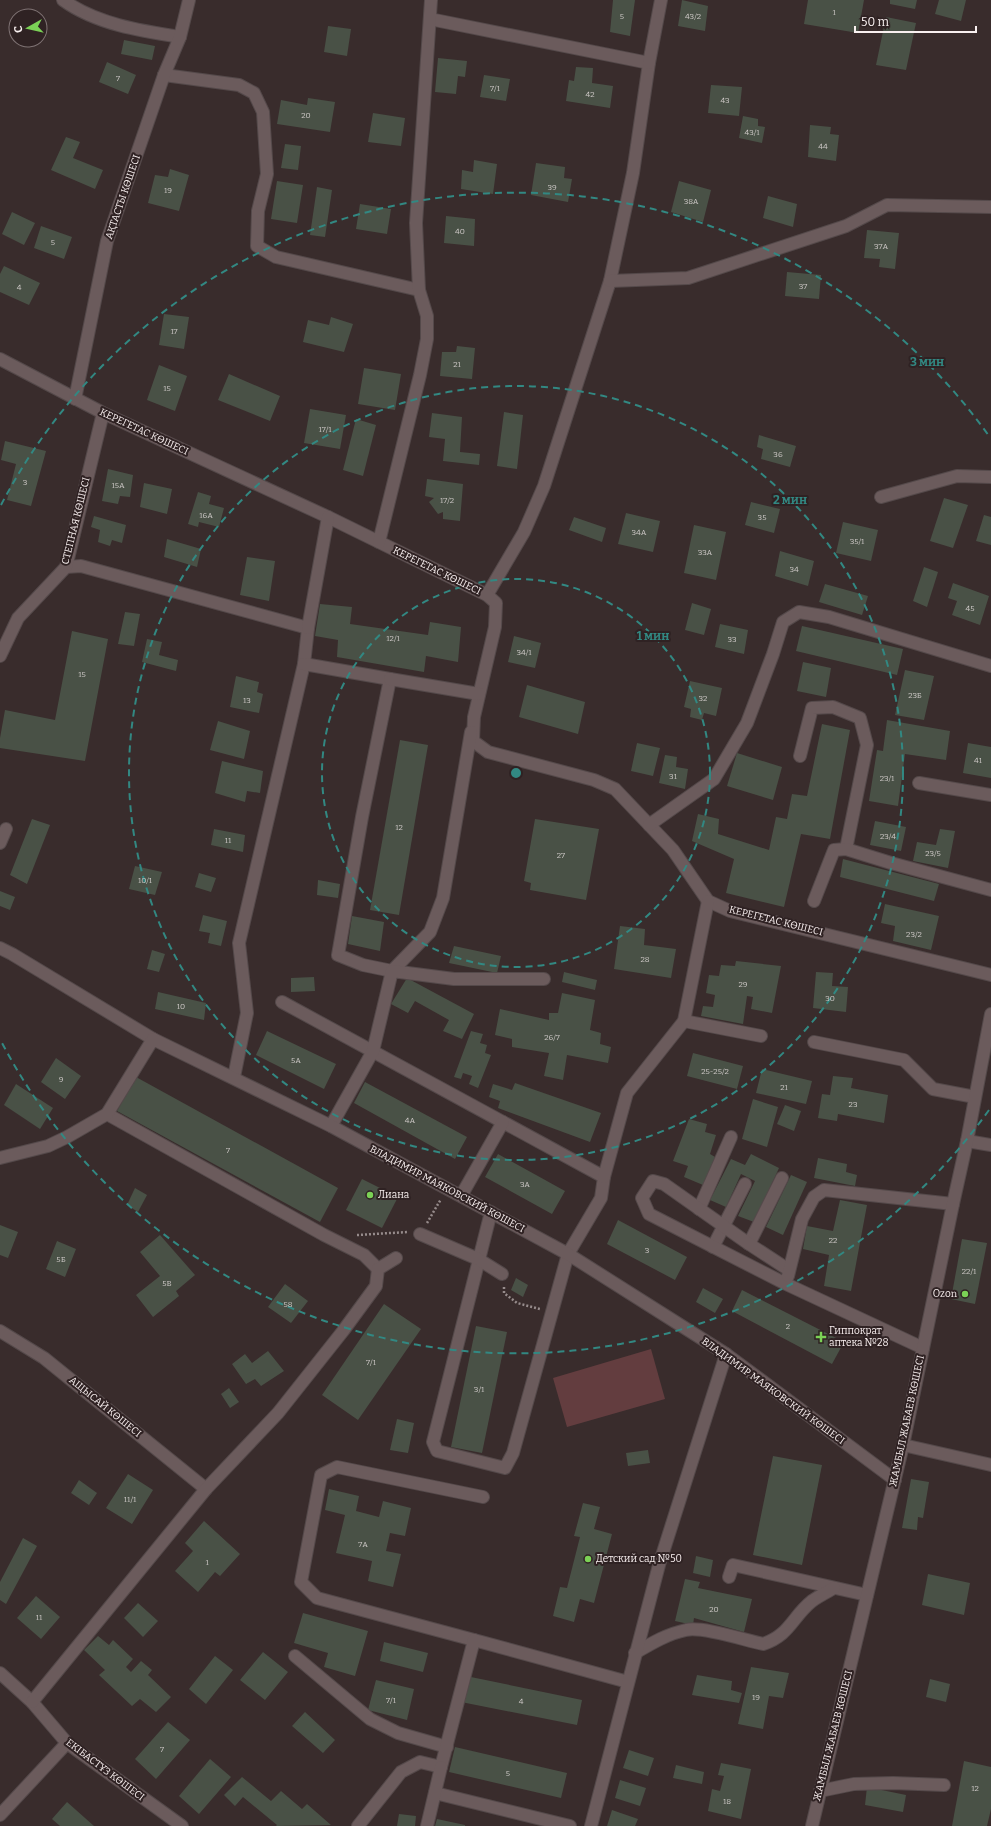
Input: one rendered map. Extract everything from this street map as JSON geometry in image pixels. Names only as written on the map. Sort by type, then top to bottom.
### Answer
[{"type":"street","points":[[63,0],[77,10],[114,23],[149,32],[180,37]]},
{"type":"street","name":"АҚТАСТЫ КӨШЕСІ","points":[[75,398],[107,241],[164,76],[180,37],[189,0]]},
{"type":"street","points":[[379,542],[420,375],[427,339],[427,316],[419,290],[416,223],[431,0]]},
{"type":"street","points":[[487,595],[524,532],[544,486],[610,281],[633,173],[660,0]]},
{"type":"street","points":[[430,19],[649,63]]},
{"type":"street","points":[[164,76],[239,85],[254,93],[263,112],[267,174],[258,211],[257,246],[276,257],[419,290]]},
{"type":"street","points":[[610,281],[688,278],[846,226],[887,205],[991,207]]},
{"type":"street","name":"КЕРЕГЕТАС КӨШЕСІ","points":[[0,359],[103,413],[328,517],[487,595],[496,603],[495,627],[474,717],[473,741],[488,752],[594,780],[615,789],[673,850],[708,901],[730,911],[991,975]]},
{"type":"street","name":"СТЕПНАЯ КӨШЕСІ","points":[[0,656],[18,618],[66,567],[103,413]]},
{"type":"street","points":[[880,498],[957,476],[991,477]]},
{"type":"street","points":[[234,1077],[247,1013],[239,943],[304,664],[308,628],[328,517]]},
{"type":"street","points":[[66,567],[81,566],[308,628]]},
{"type":"street","points":[[649,825],[714,779],[747,723],[773,654],[783,622],[799,612],[829,617],[991,666]]},
{"type":"street","points":[[304,664],[479,694]]},
{"type":"street","points":[[390,679],[362,817],[338,955],[363,966],[454,979],[544,979]]},
{"type":"street","points":[[800,756],[812,708],[833,707],[860,718],[867,745],[846,849]]},
{"type":"street","points":[[331,1126],[373,1051],[392,971],[430,932],[443,898],[474,717]]},
{"type":"street","points":[[919,783],[991,795]]},
{"type":"street","points":[[0,843],[6,829]]},
{"type":"street","points":[[814,901],[834,850],[846,849],[891,863],[991,890]]},
{"type":"street","points":[[491,1212],[432,1442],[437,1451],[505,1468],[513,1453],[568,1254],[601,1198],[604,1177],[628,1093],[684,1021],[708,901]]},
{"type":"street","name":"ВЛАДИМИР МАЯКОВСКИЙ КӨШЕСІ","points":[[0,948],[153,1038],[331,1126],[568,1254],[726,1354],[895,1480]]},
{"type":"street","points":[[282,1002],[604,1177]]},
{"type":"street","name":"ЖАМБЫЛ ЖАБАЕВ КӨШЕСІ","points":[[812,1826],[903,1445],[953,1204],[968,1141],[991,1014]]},
{"type":"street","points":[[684,1021],[761,1036]]},
{"type":"street","points":[[0,1158],[48,1146],[67,1138],[107,1114],[153,1038]]},
{"type":"street","points":[[814,1042],[904,1060],[934,1089],[976,1098]]},
{"type":"street","points":[[107,1114],[324,1235],[364,1255],[378,1269]]},
{"type":"street","points":[[461,1196],[504,1122]]},
{"type":"street","points":[[699,1209],[731,1138]]},
{"type":"street","points":[[968,1141],[991,1145]]},
{"type":"street","points":[[749,1244],[782,1178]]},
{"type":"street","points":[[789,1270],[749,1244],[664,1184],[653,1181],[642,1198],[648,1214],[786,1284],[923,1348]]},
{"type":"street","points":[[713,1247],[745,1184]]},
{"type":"street","points":[[786,1284],[802,1219],[814,1197],[824,1190],[953,1204]]},
{"type":"street","points":[[420,1234],[478,1259],[502,1274]]},
{"type":"street","points":[[378,1269],[396,1258]]},
{"type":"street","points":[[32,1702],[206,1489],[278,1413],[343,1331],[376,1286],[378,1269]]},
{"type":"street","name":"АЩЫСАЙ КӨШЕСІ","points":[[0,1331],[44,1358],[206,1489]]},
{"type":"street","points":[[591,1826],[659,1565],[726,1354]]},
{"type":"street","points":[[903,1445],[991,1465]]},
{"type":"street","points":[[483,1497],[337,1467],[321,1476],[301,1582],[317,1598],[628,1682]]},
{"type":"street","points":[[729,1577],[733,1565],[867,1595]]},
{"type":"street","points":[[635,1653],[663,1636],[688,1629],[707,1631],[763,1644],[782,1635],[812,1602],[834,1588]]},
{"type":"street","points":[[427,1826],[474,1640]]},
{"type":"street","points":[[295,1656],[370,1719],[398,1733],[447,1747]]},
{"type":"street","name":"ЕКІБАСТҰЗ КӨШЕСІ","points":[[0,1673],[32,1702],[67,1743],[182,1826]]},
{"type":"street","points":[[0,1815],[67,1743]]},
{"type":"street","points":[[358,1826],[401,1772],[420,1762],[441,1768]]},
{"type":"street","points":[[820,1791],[854,1784],[893,1783],[944,1785]]},
{"type":"street","points":[[435,1793],[570,1826]]},
{"type":"path","points":[[355,1236],[404,1232],[420,1234],[440,1201]]},
{"type":"path","points":[[502,1274],[504,1293],[517,1302],[552,1313]]},
{"type":"shaded area","points":[[651,1349],[665,1399],[567,1427],[553,1378]]},
{"type":"building","points":[[613,0],[635,0],[630,36],[610,32]]},
{"type":"building","points":[[682,0],[708,6],[705,31],[678,26]]},
{"type":"building","points":[[808,0],[864,0],[858,33],[804,24]]},
{"type":"building","points":[[890,0],[917,0],[915,9],[890,4]]},
{"type":"building","points":[[939,0],[966,0],[961,21],[935,14]]},
{"type":"building","points":[[886,17],[916,23],[906,70],[876,65]]},
{"type":"building","points":[[328,26],[351,29],[347,56],[324,52]]},
{"type":"building","points":[[124,40],[155,46],[152,60],[121,54]]},
{"type":"building","points":[[438,58],[467,61],[465,77],[458,76],[456,94],[435,92]]},
{"type":"building","points":[[107,62],[136,75],[128,94],[99,82]]},
{"type":"building","points":[[576,67],[593,68],[592,83],[613,86],[610,108],[566,101],[569,80],[574,81]]},
{"type":"building","points":[[484,75],[510,79],[506,101],[480,97]]},
{"type":"building","points":[[711,85],[742,87],[739,116],[708,113]]},
{"type":"building","points":[[308,98],[335,102],[330,132],[277,124],[281,100],[307,105]]},
{"type":"building","points":[[373,113],[405,118],[401,146],[368,142]]},
{"type":"building","points":[[743,116],[758,119],[758,126],[765,127],[762,143],[739,138]]},
{"type":"building","points":[[810,125],[831,127],[830,134],[839,135],[836,161],[808,157]]},
{"type":"building","points":[[66,137],[80,142],[73,158],[103,170],[95,189],[51,170]]},
{"type":"building","points":[[285,144],[301,146],[298,170],[281,168]]},
{"type":"building","points":[[474,160],[497,164],[493,194],[461,189],[462,170],[473,172]]},
{"type":"building","points":[[536,163],[565,167],[564,178],[572,179],[568,202],[531,195]]},
{"type":"building","points":[[170,169],[189,175],[179,211],[148,203],[155,175],[168,177]]},
{"type":"building","points":[[277,181],[303,185],[297,223],[271,219]]},
{"type":"building","points":[[679,181],[711,190],[703,222],[671,212]]},
{"type":"building","points":[[317,187],[332,190],[325,237],[310,235]]},
{"type":"building","points":[[768,196],[797,204],[793,227],[763,218]]},
{"type":"building","points":[[360,204],[391,209],[387,234],[356,229]]},
{"type":"building","points":[[12,212],[35,223],[24,245],[2,234]]},
{"type":"building","points":[[446,216],[475,219],[474,246],[444,243]]},
{"type":"building","points":[[41,226],[72,237],[64,259],[34,248]]},
{"type":"building","points":[[867,230],[899,233],[895,269],[879,267],[880,259],[864,258]]},
{"type":"building","points":[[4,266],[40,283],[29,305],[0,292],[0,274]]},
{"type":"building","points":[[787,272],[821,275],[819,299],[785,296]]},
{"type":"building","points":[[164,314],[189,317],[184,349],[159,345]]},
{"type":"building","points":[[331,317],[353,324],[344,352],[303,342],[308,320],[329,325]]},
{"type":"building","points":[[457,346],[475,348],[472,379],[440,376],[442,352],[456,352]]},
{"type":"building","points":[[159,365],[187,376],[175,411],[147,400]]},
{"type":"building","points":[[364,368],[401,374],[395,410],[358,404]]},
{"type":"building","points":[[229,374],[280,396],[270,421],[218,400]]},
{"type":"building","points":[[310,409],[346,415],[340,449],[304,443]]},
{"type":"building","points":[[504,412],[523,415],[517,469],[497,466]]},
{"type":"building","points":[[432,413],[462,417],[460,452],[480,454],[479,465],[443,461],[445,439],[429,437]]},
{"type":"building","points":[[356,419],[376,425],[363,476],[343,470]]},
{"type":"building","points":[[759,435],[796,446],[790,467],[761,459],[763,449],[757,447]]},
{"type":"building","points":[[5,441],[46,451],[31,506],[7,500],[16,464],[1,460]]},
{"type":"building","points":[[108,469],[133,475],[130,497],[120,496],[118,504],[102,501]]},
{"type":"building","points":[[427,479],[463,484],[460,521],[443,519],[443,512],[438,514],[429,502],[434,498],[425,496]]},
{"type":"building","points":[[144,483],[172,489],[167,514],[140,507]]},
{"type":"building","points":[[198,492],[211,496],[209,504],[224,508],[219,527],[199,522],[198,527],[188,524]]},
{"type":"building","points":[[944,498],[968,505],[953,548],[930,541]]},
{"type":"building","points":[[751,502],[780,509],[774,533],[745,525]]},
{"type":"building","points":[[626,513],[660,521],[653,552],[618,544]]},
{"type":"building","points":[[984,515],[991,517],[991,545],[976,541]]},
{"type":"building","points":[[94,516],[126,525],[122,543],[112,540],[110,546],[98,542],[100,530],[91,527]]},
{"type":"building","points":[[574,517],[606,528],[602,542],[569,530]]},
{"type":"building","points":[[843,522],[878,530],[871,561],[836,553]]},
{"type":"building","points":[[694,525],[726,532],[716,580],[684,573]]},
{"type":"building","points":[[167,539],[201,549],[197,567],[164,557]]},
{"type":"building","points":[[780,551],[814,561],[808,586],[775,576]]},
{"type":"building","points":[[247,557],[275,561],[269,601],[240,595]]},
{"type":"building","points":[[924,567],[938,572],[927,607],[913,601]]},
{"type":"building","points":[[953,583],[989,596],[980,625],[952,615],[957,601],[948,598]]},
{"type":"building","points":[[825,584],[868,596],[862,615],[819,602]]},
{"type":"building","points":[[692,603],[711,609],[704,635],[685,630]]},
{"type":"building","points":[[320,604],[352,607],[350,624],[428,635],[430,622],[461,627],[458,662],[426,656],[424,672],[337,657],[338,640],[315,636]]},
{"type":"building","points":[[125,612],[140,614],[134,646],[118,644]]},
{"type":"building","points":[[720,624],[748,630],[744,654],[715,647]]},
{"type":"building","points":[[802,626],[903,649],[897,675],[796,651]]},
{"type":"building","points":[[72,631],[108,639],[85,761],[0,748],[0,738],[5,710],[55,720]]},
{"type":"building","points":[[514,636],[541,643],[535,668],[508,662]]},
{"type":"building","points":[[147,639],[162,642],[159,655],[178,660],[176,671],[142,662]]},
{"type":"building","points":[[803,662],[831,668],[826,697],[797,691]]},
{"type":"building","points":[[905,670],[934,676],[924,720],[895,715]]},
{"type":"building","points":[[236,676],[259,682],[257,692],[263,694],[259,713],[230,707]]},
{"type":"building","points":[[690,681],[722,688],[716,716],[704,713],[702,720],[690,717],[691,709],[684,707]]},
{"type":"building","points":[[527,685],[585,702],[578,734],[519,717]]},
{"type":"building","points":[[887,720],[950,731],[946,760],[905,754],[898,806],[869,801],[877,750],[883,751]]},
{"type":"building","points":[[218,721],[250,731],[244,759],[210,750]]},
{"type":"building","points":[[822,724],[850,730],[830,839],[801,834],[784,907],[726,893],[734,859],[692,841],[698,814],[719,819],[718,834],[769,850],[776,817],[787,819],[792,794],[807,796]]},
{"type":"building","points":[[400,740],[428,745],[399,915],[370,910]]},
{"type":"building","points":[[637,743],[660,748],[653,776],[631,771]]},
{"type":"building","points":[[968,743],[991,747],[991,778],[963,773]]},
{"type":"building","points":[[737,753],[782,767],[773,800],[727,786]]},
{"type":"building","points":[[665,755],[677,757],[676,767],[688,769],[685,789],[659,783]]},
{"type":"building","points":[[222,761],[263,771],[260,793],[247,791],[245,802],[215,793]]},
{"type":"building","points":[[32,819],[50,825],[27,884],[10,875]]},
{"type":"building","points":[[535,819],[599,829],[586,900],[530,890],[531,883],[524,881]]},
{"type":"building","points":[[875,821],[906,827],[901,851],[870,845]]},
{"type":"building","points":[[214,829],[245,835],[243,852],[211,845]]},
{"type":"building","points":[[940,829],[955,831],[948,868],[913,861],[917,842],[936,845]]},
{"type":"building","points":[[843,859],[939,884],[934,901],[840,877]]},
{"type":"building","points":[[135,866],[162,872],[155,895],[129,889]]},
{"type":"building","points":[[199,873],[216,878],[211,892],[195,887]]},
{"type":"building","points":[[318,880],[340,884],[338,898],[317,895]]},
{"type":"building","points":[[0,891],[15,897],[10,910],[0,906]]},
{"type":"building","points":[[885,904],[939,916],[931,950],[893,941],[895,926],[881,923]]},
{"type":"building","points":[[203,915],[227,921],[221,946],[208,943],[210,933],[199,931]]},
{"type":"building","points":[[352,916],[384,922],[380,951],[348,944]]},
{"type":"building","points":[[620,926],[645,929],[644,945],[676,949],[671,978],[614,969]]},
{"type":"building","points":[[454,946],[501,956],[497,973],[449,963]]},
{"type":"building","points":[[152,950],[165,954],[159,972],[147,969]]},
{"type":"building","points":[[736,961],[781,966],[772,1013],[751,1009],[753,997],[747,996],[743,1024],[701,1016],[703,1006],[713,1007],[715,995],[706,993],[709,975],[719,976],[721,965],[735,966]]},
{"type":"building","points":[[564,972],[597,980],[595,990],[562,982]]},
{"type":"building","points":[[816,972],[833,973],[832,986],[848,987],[846,1012],[813,1008]]},
{"type":"building","points":[[314,977],[315,991],[291,992],[291,978]]},
{"type":"building","points":[[407,978],[474,1014],[462,1039],[443,1031],[449,1020],[415,1001],[408,1013],[391,1004]]},
{"type":"building","points":[[158,992],[206,1003],[204,1020],[155,1009]]},
{"type":"building","points":[[562,993],[595,1000],[590,1030],[601,1033],[600,1044],[611,1047],[608,1063],[567,1055],[563,1080],[544,1076],[549,1053],[512,1047],[512,1039],[495,1035],[500,1009],[549,1020],[549,1013],[558,1013]]},
{"type":"building","points":[[267,1031],[336,1064],[324,1089],[256,1055]]},
{"type":"building","points":[[471,1031],[483,1034],[480,1043],[487,1045],[485,1053],[491,1055],[478,1088],[469,1084],[472,1076],[463,1073],[461,1079],[454,1077]]},
{"type":"building","points":[[693,1053],[743,1066],[737,1089],[687,1076]]},
{"type":"building","points":[[56,1058],[81,1076],[65,1099],[41,1082]]},
{"type":"building","points":[[762,1069],[812,1081],[806,1104],[756,1093]]},
{"type":"building","points":[[833,1076],[853,1078],[851,1088],[888,1095],[884,1123],[838,1114],[837,1121],[818,1118],[822,1094],[830,1095]]},
{"type":"building","points":[[136,1077],[338,1188],[320,1222],[117,1111]]},
{"type":"building","points":[[365,1082],[467,1137],[455,1159],[354,1103]]},
{"type":"building","points":[[515,1083],[601,1113],[590,1142],[498,1108],[500,1101],[489,1097],[493,1084],[512,1090]]},
{"type":"building","points":[[16,1084],[53,1108],[40,1129],[4,1105]]},
{"type":"building","points":[[753,1099],[778,1107],[767,1147],[742,1139]]},
{"type":"building","points":[[785,1105],[801,1111],[794,1131],[777,1124]]},
{"type":"building","points":[[689,1119],[707,1124],[705,1132],[716,1135],[710,1154],[715,1157],[703,1185],[684,1177],[688,1166],[673,1161]]},
{"type":"building","points":[[498,1154],[565,1191],[552,1214],[485,1177]]},
{"type":"building","points":[[751,1154],[779,1168],[754,1222],[738,1216],[755,1181],[741,1174],[726,1207],[710,1200],[731,1159],[745,1165]]},
{"type":"building","points":[[818,1158],[847,1164],[846,1172],[857,1175],[855,1186],[814,1178]]},
{"type":"building","points":[[791,1175],[807,1182],[783,1235],[766,1227]]},
{"type":"building","points":[[362,1179],[398,1197],[382,1228],[346,1210]]},
{"type":"building","points":[[135,1188],[147,1195],[138,1212],[127,1205]]},
{"type":"building","points":[[840,1200],[867,1205],[851,1291],[824,1286],[829,1255],[803,1249],[807,1226],[833,1231]]},
{"type":"building","points":[[618,1220],[687,1257],[675,1280],[607,1244]]},
{"type":"building","points":[[0,1225],[18,1232],[8,1258],[0,1255]]},
{"type":"building","points":[[160,1235],[195,1275],[176,1291],[179,1296],[153,1317],[136,1295],[160,1276],[140,1252]]},
{"type":"building","points":[[962,1239],[987,1243],[975,1304],[951,1299]]},
{"type":"building","points":[[57,1241],[76,1249],[65,1277],[46,1269]]},
{"type":"building","points":[[516,1278],[528,1285],[523,1297],[511,1290]]},
{"type":"building","points":[[285,1284],[308,1301],[291,1323],[268,1307]]},
{"type":"building","points":[[703,1288],[723,1299],[715,1313],[696,1302]]},
{"type":"building","points":[[742,1290],[844,1342],[832,1364],[732,1311]]},
{"type":"building","points":[[384,1304],[421,1329],[358,1420],[322,1395]]},
{"type":"building","points":[[476,1326],[507,1332],[482,1453],[451,1447]]},
{"type":"building","points":[[268,1351],[284,1371],[261,1386],[255,1379],[246,1384],[232,1364],[245,1354],[252,1363]]},
{"type":"building","points":[[229,1388],[239,1402],[230,1408],[221,1394]]},
{"type":"building","points":[[397,1419],[414,1423],[408,1453],[390,1450]]},
{"type":"building","points":[[648,1450],[650,1463],[628,1466],[626,1453]]},
{"type":"building","points":[[773,1456],[822,1465],[802,1565],[753,1555]]},
{"type":"building","points":[[128,1474],[153,1490],[132,1524],[106,1508]]},
{"type":"building","points":[[911,1479],[929,1482],[923,1518],[918,1517],[917,1530],[902,1528]]},
{"type":"building","points":[[79,1480],[97,1493],[89,1505],[71,1493]]},
{"type":"building","points":[[329,1489],[359,1496],[356,1511],[379,1517],[383,1501],[411,1508],[405,1536],[390,1533],[386,1551],[401,1554],[393,1587],[368,1581],[372,1561],[336,1553],[345,1515],[325,1510]]},
{"type":"building","points":[[583,1503],[600,1507],[594,1529],[612,1534],[594,1603],[580,1599],[574,1622],[553,1616],[560,1587],[567,1588],[580,1537],[574,1536]]},
{"type":"building","points":[[204,1521],[240,1554],[220,1576],[215,1572],[198,1592],[175,1571],[193,1551],[185,1543]]},
{"type":"building","points":[[23,1538],[37,1546],[6,1604],[0,1600],[0,1582]]},
{"type":"building","points":[[696,1556],[713,1560],[710,1577],[693,1573]]},
{"type":"building","points":[[928,1574],[970,1583],[964,1615],[922,1605]]},
{"type":"building","points":[[685,1579],[700,1582],[698,1588],[752,1599],[744,1632],[694,1618],[693,1625],[675,1621]]},
{"type":"building","points":[[36,1596],[60,1617],[41,1639],[17,1618]]},
{"type":"building","points":[[138,1603],[158,1621],[143,1637],[124,1618]]},
{"type":"building","points":[[303,1613],[368,1631],[355,1676],[324,1667],[328,1653],[294,1643]]},
{"type":"building","points":[[98,1636],[109,1645],[113,1640],[133,1659],[126,1667],[131,1672],[141,1661],[152,1670],[148,1675],[171,1697],[156,1712],[140,1699],[132,1706],[99,1675],[105,1670],[84,1650]]},
{"type":"building","points":[[384,1642],[428,1653],[423,1672],[380,1661]]},
{"type":"building","points":[[263,1652],[288,1672],[265,1700],[240,1680]]},
{"type":"building","points":[[215,1656],[233,1670],[206,1704],[189,1689]]},
{"type":"building","points":[[751,1667],[789,1673],[783,1698],[769,1696],[763,1729],[738,1724]]},
{"type":"building","points":[[697,1675],[732,1681],[731,1690],[742,1693],[739,1703],[692,1695]]},
{"type":"building","points":[[466,1676],[582,1700],[577,1725],[461,1702]]},
{"type":"building","points":[[930,1679],[950,1684],[946,1702],[926,1697]]},
{"type":"building","points":[[376,1680],[414,1689],[407,1720],[368,1710]]},
{"type":"building","points":[[305,1712],[335,1740],[323,1753],[292,1726]]},
{"type":"building","points":[[168,1722],[190,1740],[156,1779],[135,1759]]},
{"type":"building","points":[[455,1747],[567,1773],[561,1798],[449,1772]]},
{"type":"building","points":[[629,1750],[654,1758],[648,1776],[623,1768]]},
{"type":"building","points":[[210,1759],[231,1777],[199,1814],[179,1796]]},
{"type":"building","points":[[964,1761],[991,1767],[991,1809],[987,1826],[952,1826]]},
{"type":"building","points":[[721,1763],[751,1769],[741,1819],[708,1811],[712,1789],[720,1791],[724,1776],[718,1775]]},
{"type":"building","points":[[676,1765],[704,1772],[702,1784],[673,1778]]},
{"type":"building","points":[[242,1777],[271,1801],[281,1791],[302,1809],[307,1804],[331,1825],[276,1826],[277,1825],[243,1797],[235,1806],[224,1795]]},
{"type":"building","points":[[620,1780],[646,1788],[640,1806],[615,1798]]},
{"type":"building","points":[[867,1787],[906,1795],[903,1812],[865,1805]]},
{"type":"building","points":[[67,1802],[94,1826],[60,1826],[52,1819]]},
{"type":"building","points":[[612,1810],[638,1819],[635,1826],[607,1826]]},
{"type":"building","points":[[399,1814],[416,1816],[415,1826],[397,1826]]},
{"type":"building","points":[[437,1819],[465,1825],[465,1826],[435,1826]]},
{"type":"place","name":"Лиана","points":[[370,1195]]},
{"type":"place","name":"Ozon","points":[[965,1294]]},
{"type":"place","name":"Гиппократ аптека №28","points":[[821,1337]]},
{"type":"place","name":"Детский сад №50","points":[[588,1559]]}]
